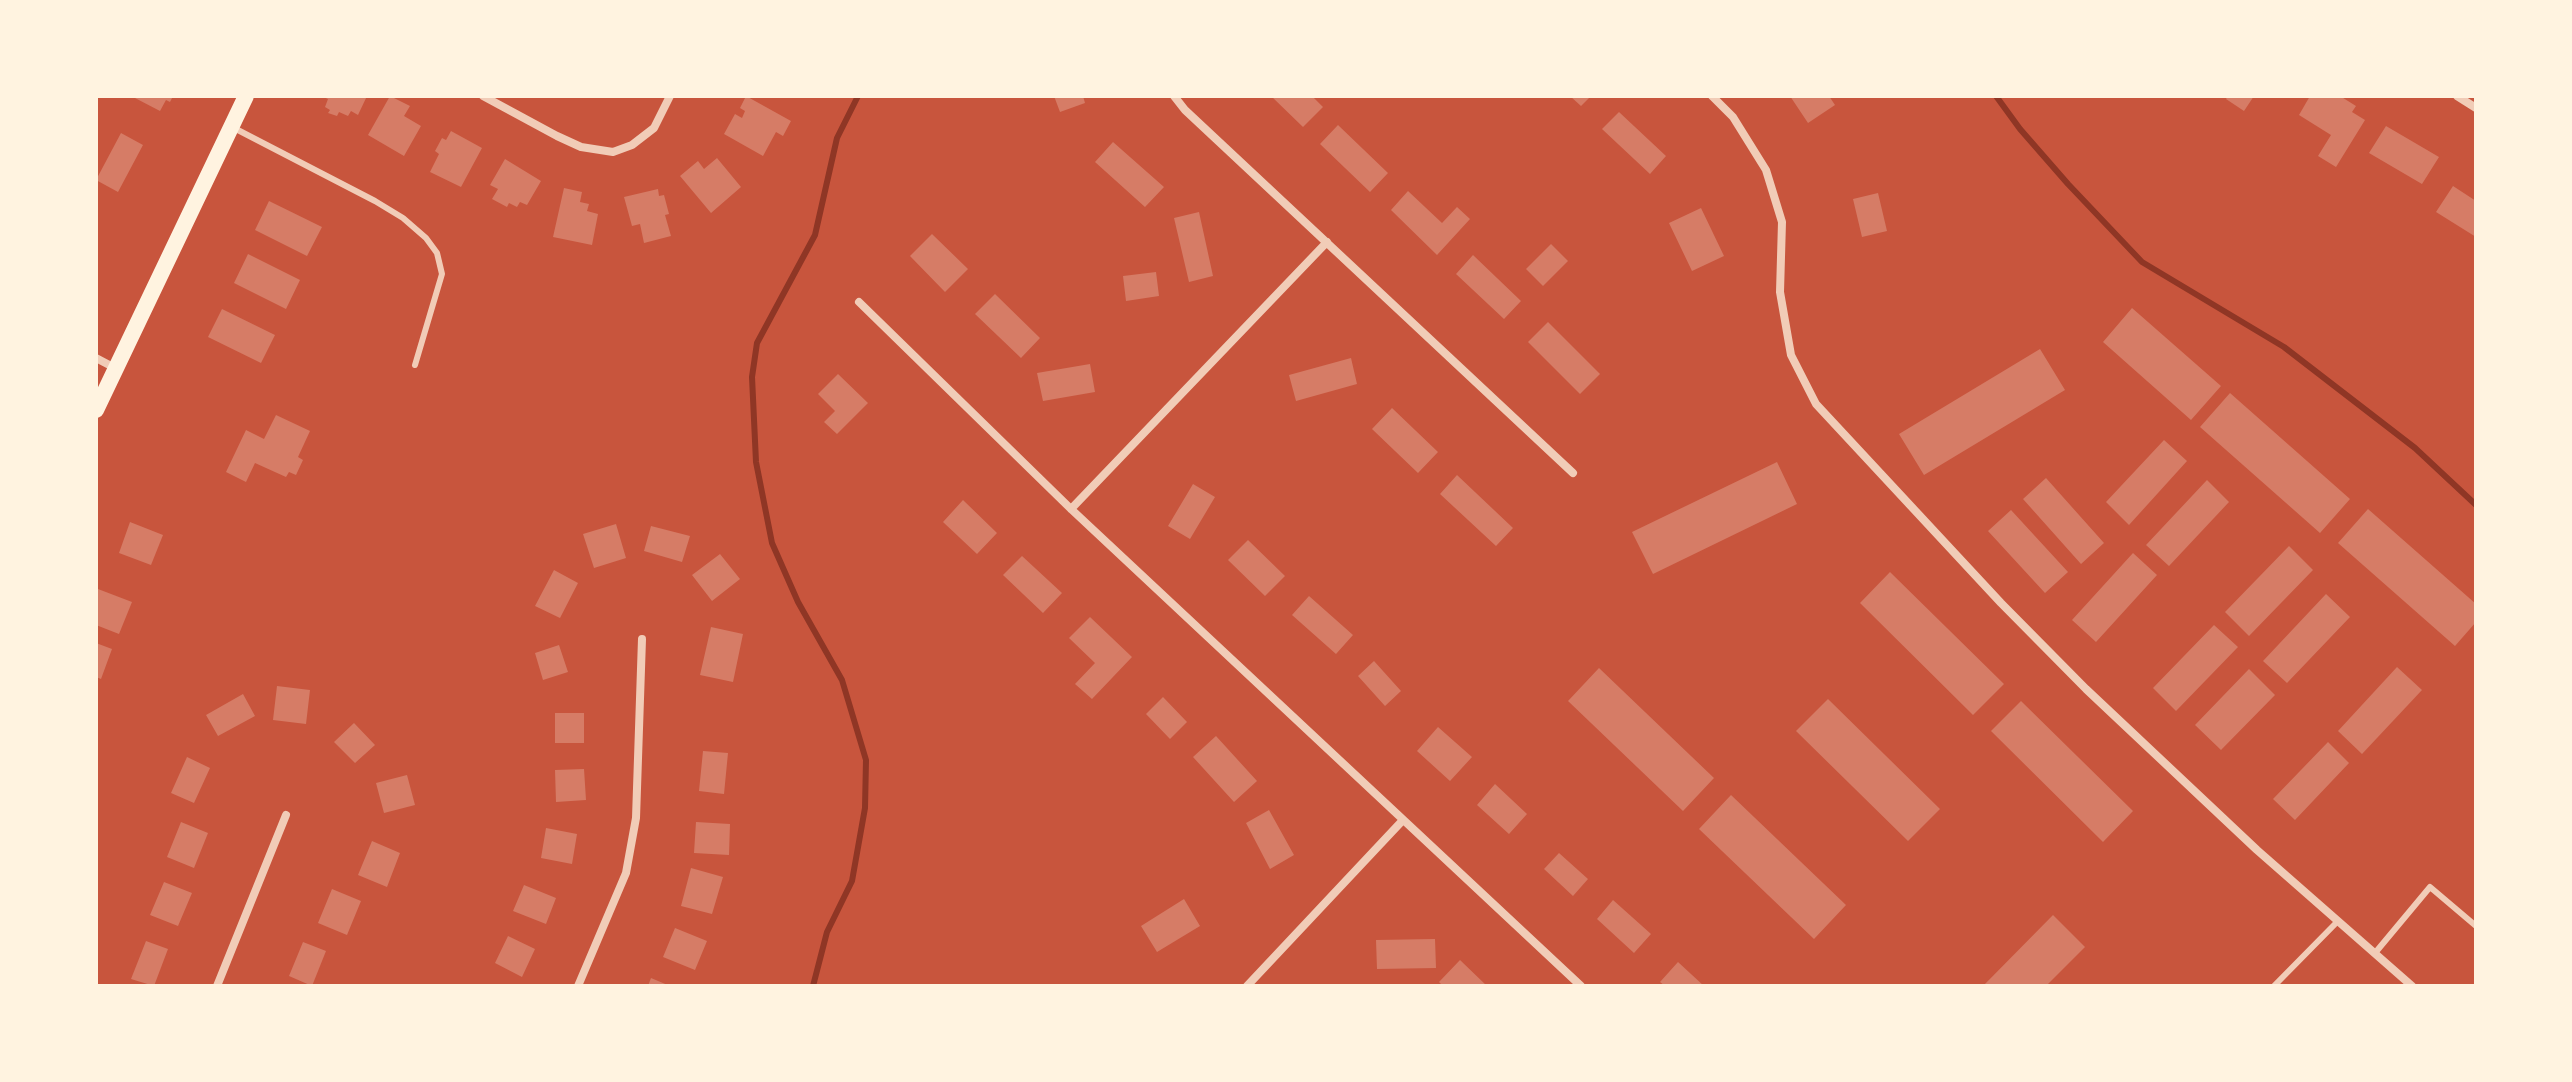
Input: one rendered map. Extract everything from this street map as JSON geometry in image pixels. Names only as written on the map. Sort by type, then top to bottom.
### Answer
[{"type":"main road","points":[[96,410],[246,96]]},
{"type":"street","points":[[483,96],[581,147],[613,152],[632,145],[654,128],[670,96]]},
{"type":"street","points":[[1174,96],[1185,110],[1573,473]]},
{"type":"street","points":[[1712,96],[1733,117],[1766,170],[1782,222],[1780,292],[1791,355],[1816,404],[2001,603],[2086,689],[2219,815],[2412,986]]},
{"type":"street","points":[[2457,96],[2476,108]]},
{"type":"street","points":[[1071,509],[1327,242]]},
{"type":"street","points":[[859,302],[1071,509],[1581,986]]},
{"type":"street","points":[[96,358],[115,368]]},
{"type":"street","points":[[578,986],[626,873],[636,818],[642,639]]},
{"type":"street","points":[[217,986],[286,815]]},
{"type":"street","points":[[1247,986],[1403,820]]},
{"type":"lane","points":[[232,127],[375,201],[403,218],[426,238],[437,253],[442,274],[415,365]]},
{"type":"lane","points":[[2375,953],[2430,887],[2476,926]]},
{"type":"lane","points":[[2274,986],[2338,921]]},
{"type":"building","points":[[136,96],[173,96],[170,102],[166,100],[160,111]]},
{"type":"building","points":[[321,96],[367,96],[358,115],[351,111],[348,116],[339,112],[337,116],[328,113],[330,110],[325,107],[328,99]]},
{"type":"building","points":[[390,96],[410,106],[404,116],[421,126],[404,156],[368,135]]},
{"type":"building","points":[[746,96],[791,121],[783,136],[776,132],[763,156],[724,134],[735,114],[742,118],[745,111],[740,108]]},
{"type":"building","points":[[1054,96],[1083,96],[1085,103],[1060,112]]},
{"type":"building","points":[[1271,96],[1312,96],[1323,107],[1303,127]]},
{"type":"building","points":[[1570,96],[1591,96],[1581,106]]},
{"type":"building","points":[[1790,96],[1829,96],[1835,105],[1808,123]]},
{"type":"building","points":[[2228,96],[2254,96],[2244,111],[2226,99]]},
{"type":"building","points":[[2310,96],[2340,96],[2356,106],[2352,112],[2365,120],[2336,167],[2318,156],[2331,135],[2299,115]]},
{"type":"building","points":[[1619,112],[1666,156],[1650,174],[1602,129]]},
{"type":"building","points":[[1338,125],[1388,173],[1370,192],[1320,144]]},
{"type":"building","points":[[2386,126],[2439,157],[2422,184],[2369,153]]},
{"type":"building","points":[[451,131],[482,148],[461,187],[430,172],[439,154],[435,151],[442,138],[446,140]]},
{"type":"building","points":[[121,133],[143,145],[118,192],[96,180]]},
{"type":"building","points":[[1113,142],[1164,187],[1145,207],[1095,162]]},
{"type":"building","points":[[717,158],[741,187],[711,213],[680,176],[698,161],[704,169]]},
{"type":"building","points":[[505,159],[541,181],[527,205],[520,202],[517,207],[509,203],[507,207],[492,199],[498,189],[490,185]]},
{"type":"building","points":[[2453,186],[2476,201],[2476,237],[2436,212]]},
{"type":"building","points":[[564,188],[582,192],[580,202],[589,204],[587,211],[598,214],[592,245],[553,237]]},
{"type":"building","points":[[658,189],[659,196],[664,195],[671,236],[644,243],[640,224],[632,226],[624,197]]},
{"type":"building","points":[[1408,191],[1442,223],[1457,207],[1470,219],[1437,255],[1391,210]]},
{"type":"building","points":[[1878,193],[1887,231],[1862,237],[1853,199]]},
{"type":"building","points":[[269,201],[322,227],[307,256],[255,230]]},
{"type":"building","points":[[1701,208],[1724,256],[1692,271],[1669,223]]},
{"type":"building","points":[[1199,212],[1213,276],[1189,282],[1174,218]]},
{"type":"building","points":[[932,234],[968,269],[945,292],[910,256]]},
{"type":"building","points":[[1551,244],[1568,261],[1543,286],[1526,269]]},
{"type":"building","points":[[248,254],[300,280],[286,309],[234,283]]},
{"type":"building","points":[[1473,255],[1521,301],[1504,319],[1456,274]]},
{"type":"building","points":[[1156,272],[1159,296],[1126,301],[1123,276]]},
{"type":"building","points":[[995,294],[1040,338],[1021,358],[975,314]]},
{"type":"building","points":[[2132,308],[2221,386],[2191,420],[2103,342]]},
{"type":"building","points":[[222,309],[275,335],[261,363],[208,337]]},
{"type":"building","points":[[1548,322],[1600,374],[1580,394],[1528,342]]},
{"type":"building","points":[[2040,349],[2065,390],[1924,475],[1899,434]]},
{"type":"building","points":[[1351,358],[1357,384],[1296,401],[1289,375]]},
{"type":"building","points":[[1090,364],[1095,392],[1043,401],[1037,373]]},
{"type":"building","points":[[838,374],[868,403],[837,434],[824,422],[835,411],[818,394]]},
{"type":"building","points":[[2230,393],[2350,499],[2320,533],[2200,427]]},
{"type":"building","points":[[1392,408],[1438,452],[1418,473],[1372,429]]},
{"type":"building","points":[[276,415],[310,431],[298,457],[303,460],[296,475],[289,472],[286,477],[255,463],[246,482],[226,472],[246,430],[264,439]]},
{"type":"building","points":[[2164,440],[2187,461],[2129,525],[2106,502]]},
{"type":"building","points":[[1777,462],[1797,504],[1653,574],[1632,532]]},
{"type":"building","points":[[1457,475],[1513,528],[1496,546],[1440,494]]},
{"type":"building","points":[[2046,478],[2104,543],[2081,564],[2023,499]]},
{"type":"building","points":[[2207,480],[2229,502],[2169,566],[2146,545]]},
{"type":"building","points":[[1193,484],[1215,497],[1190,539],[1168,526]]},
{"type":"building","points":[[963,500],[997,533],[977,554],[943,522]]},
{"type":"building","points":[[2368,509],[2476,604],[2476,622],[2455,646],[2338,543]]},
{"type":"building","points":[[2011,510],[2068,572],[2045,593],[1988,531]]},
{"type":"building","points":[[130,522],[163,535],[151,565],[119,553]]},
{"type":"building","points":[[616,524],[626,558],[594,568],[583,534]]},
{"type":"building","points":[[651,526],[690,536],[682,562],[644,551]]},
{"type":"building","points":[[1248,540],[1285,576],[1265,596],[1228,560]]},
{"type":"building","points":[[2289,546],[2313,570],[2249,636],[2225,612]]},
{"type":"building","points":[[2133,553],[2157,575],[2096,642],[2072,620]]},
{"type":"building","points":[[720,554],[740,579],[712,601],[692,575]]},
{"type":"building","points":[[1022,556],[1062,593],[1043,613],[1003,575]]},
{"type":"building","points":[[554,570],[578,583],[560,618],[535,606]]},
{"type":"building","points":[[1890,572],[2004,684],[1973,715],[1860,603]]},
{"type":"building","points":[[98,589],[132,602],[119,634],[96,625]]},
{"type":"building","points":[[2326,594],[2350,617],[2287,683],[2263,661]]},
{"type":"building","points":[[1309,596],[1353,635],[1336,654],[1292,615]]},
{"type":"building","points":[[1090,617],[1132,657],[1092,699],[1075,684],[1095,663],[1069,638]]},
{"type":"building","points":[[2214,625],[2238,647],[2176,711],[2153,688]]},
{"type":"building","points":[[711,627],[743,634],[733,682],[700,675]]},
{"type":"building","points":[[96,643],[112,649],[101,679],[96,677]]},
{"type":"building","points":[[559,645],[568,672],[543,680],[535,653]]},
{"type":"building","points":[[1374,661],[1401,691],[1385,706],[1358,676]]},
{"type":"building","points":[[2397,667],[2422,690],[2362,754],[2338,731]]},
{"type":"building","points":[[1599,668],[1714,778],[1683,811],[1568,701]]},
{"type":"building","points":[[2249,669],[2275,695],[2221,750],[2195,725]]},
{"type":"building","points":[[277,686],[310,690],[306,724],[273,720]]},
{"type":"building","points":[[243,694],[255,716],[218,736],[206,715]]},
{"type":"building","points":[[1163,697],[1187,722],[1170,739],[1146,714]]},
{"type":"building","points":[[1828,699],[1940,809],[1908,841],[1796,731]]},
{"type":"building","points":[[2021,701],[2133,811],[2103,842],[1991,731]]},
{"type":"building","points":[[555,713],[584,713],[584,743],[555,743]]},
{"type":"building","points":[[354,723],[375,745],[355,763],[334,742]]},
{"type":"building","points":[[1438,727],[1472,757],[1450,781],[1417,751]]},
{"type":"building","points":[[1216,736],[1257,781],[1234,802],[1193,757]]},
{"type":"building","points":[[2328,742],[2349,763],[2295,820],[2273,799]]},
{"type":"building","points":[[703,751],[728,753],[724,794],[699,791]]},
{"type":"building","points":[[187,757],[210,768],[194,803],[171,793]]},
{"type":"building","points":[[584,769],[586,800],[556,802],[555,770]]},
{"type":"building","points":[[407,775],[415,805],[384,813],[376,783]]},
{"type":"building","points":[[1495,784],[1527,814],[1509,834],[1477,805]]},
{"type":"building","points":[[1731,795],[1846,905],[1814,939],[1699,829]]},
{"type":"building","points":[[1269,810],[1294,855],[1270,869],[1246,823]]},
{"type":"building","points":[[181,822],[208,833],[194,868],[167,857]]},
{"type":"building","points":[[696,822],[730,824],[729,855],[694,853]]},
{"type":"building","points":[[546,828],[577,834],[572,864],[541,858]]},
{"type":"building","points":[[372,841],[400,853],[387,887],[358,875]]},
{"type":"building","points":[[1559,853],[1588,879],[1573,896],[1544,869]]},
{"type":"building","points":[[691,868],[723,877],[712,914],[681,906]]},
{"type":"building","points":[[164,882],[192,893],[178,926],[150,915]]},
{"type":"building","points":[[524,885],[556,898],[546,924],[513,911]]},
{"type":"building","points":[[332,889],[361,901],[347,935],[318,923]]},
{"type":"building","points":[[1184,899],[1200,926],[1157,952],[1141,926]]},
{"type":"building","points":[[1613,900],[1651,934],[1634,953],[1597,919]]},
{"type":"building","points":[[2053,915],[2085,947],[2046,986],[1983,986]]},
{"type":"building","points":[[675,928],[707,941],[695,970],[663,957]]},
{"type":"building","points":[[508,936],[535,949],[522,977],[495,963]]},
{"type":"building","points":[[1435,939],[1436,968],[1377,969],[1376,940]]},
{"type":"building","points":[[146,941],[168,949],[154,986],[131,979]]},
{"type":"building","points":[[303,942],[326,951],[312,986],[289,976]]},
{"type":"building","points":[[1460,960],[1487,986],[1443,986],[1439,982]]},
{"type":"building","points":[[1678,962],[1704,986],[1665,986],[1660,982]]},
{"type":"building","points":[[651,978],[670,986],[648,986]]},
{"type":"waterway","points":[[813,986],[827,932],[852,881],[865,808],[866,760],[842,680],[798,602],[772,543],[756,462],[752,377],[757,343],[815,235],[837,138],[858,96]]},
{"type":"waterway","points":[[1996,96],[2068,184],[2142,262],[2284,347],[2415,448],[2476,505]]}]
